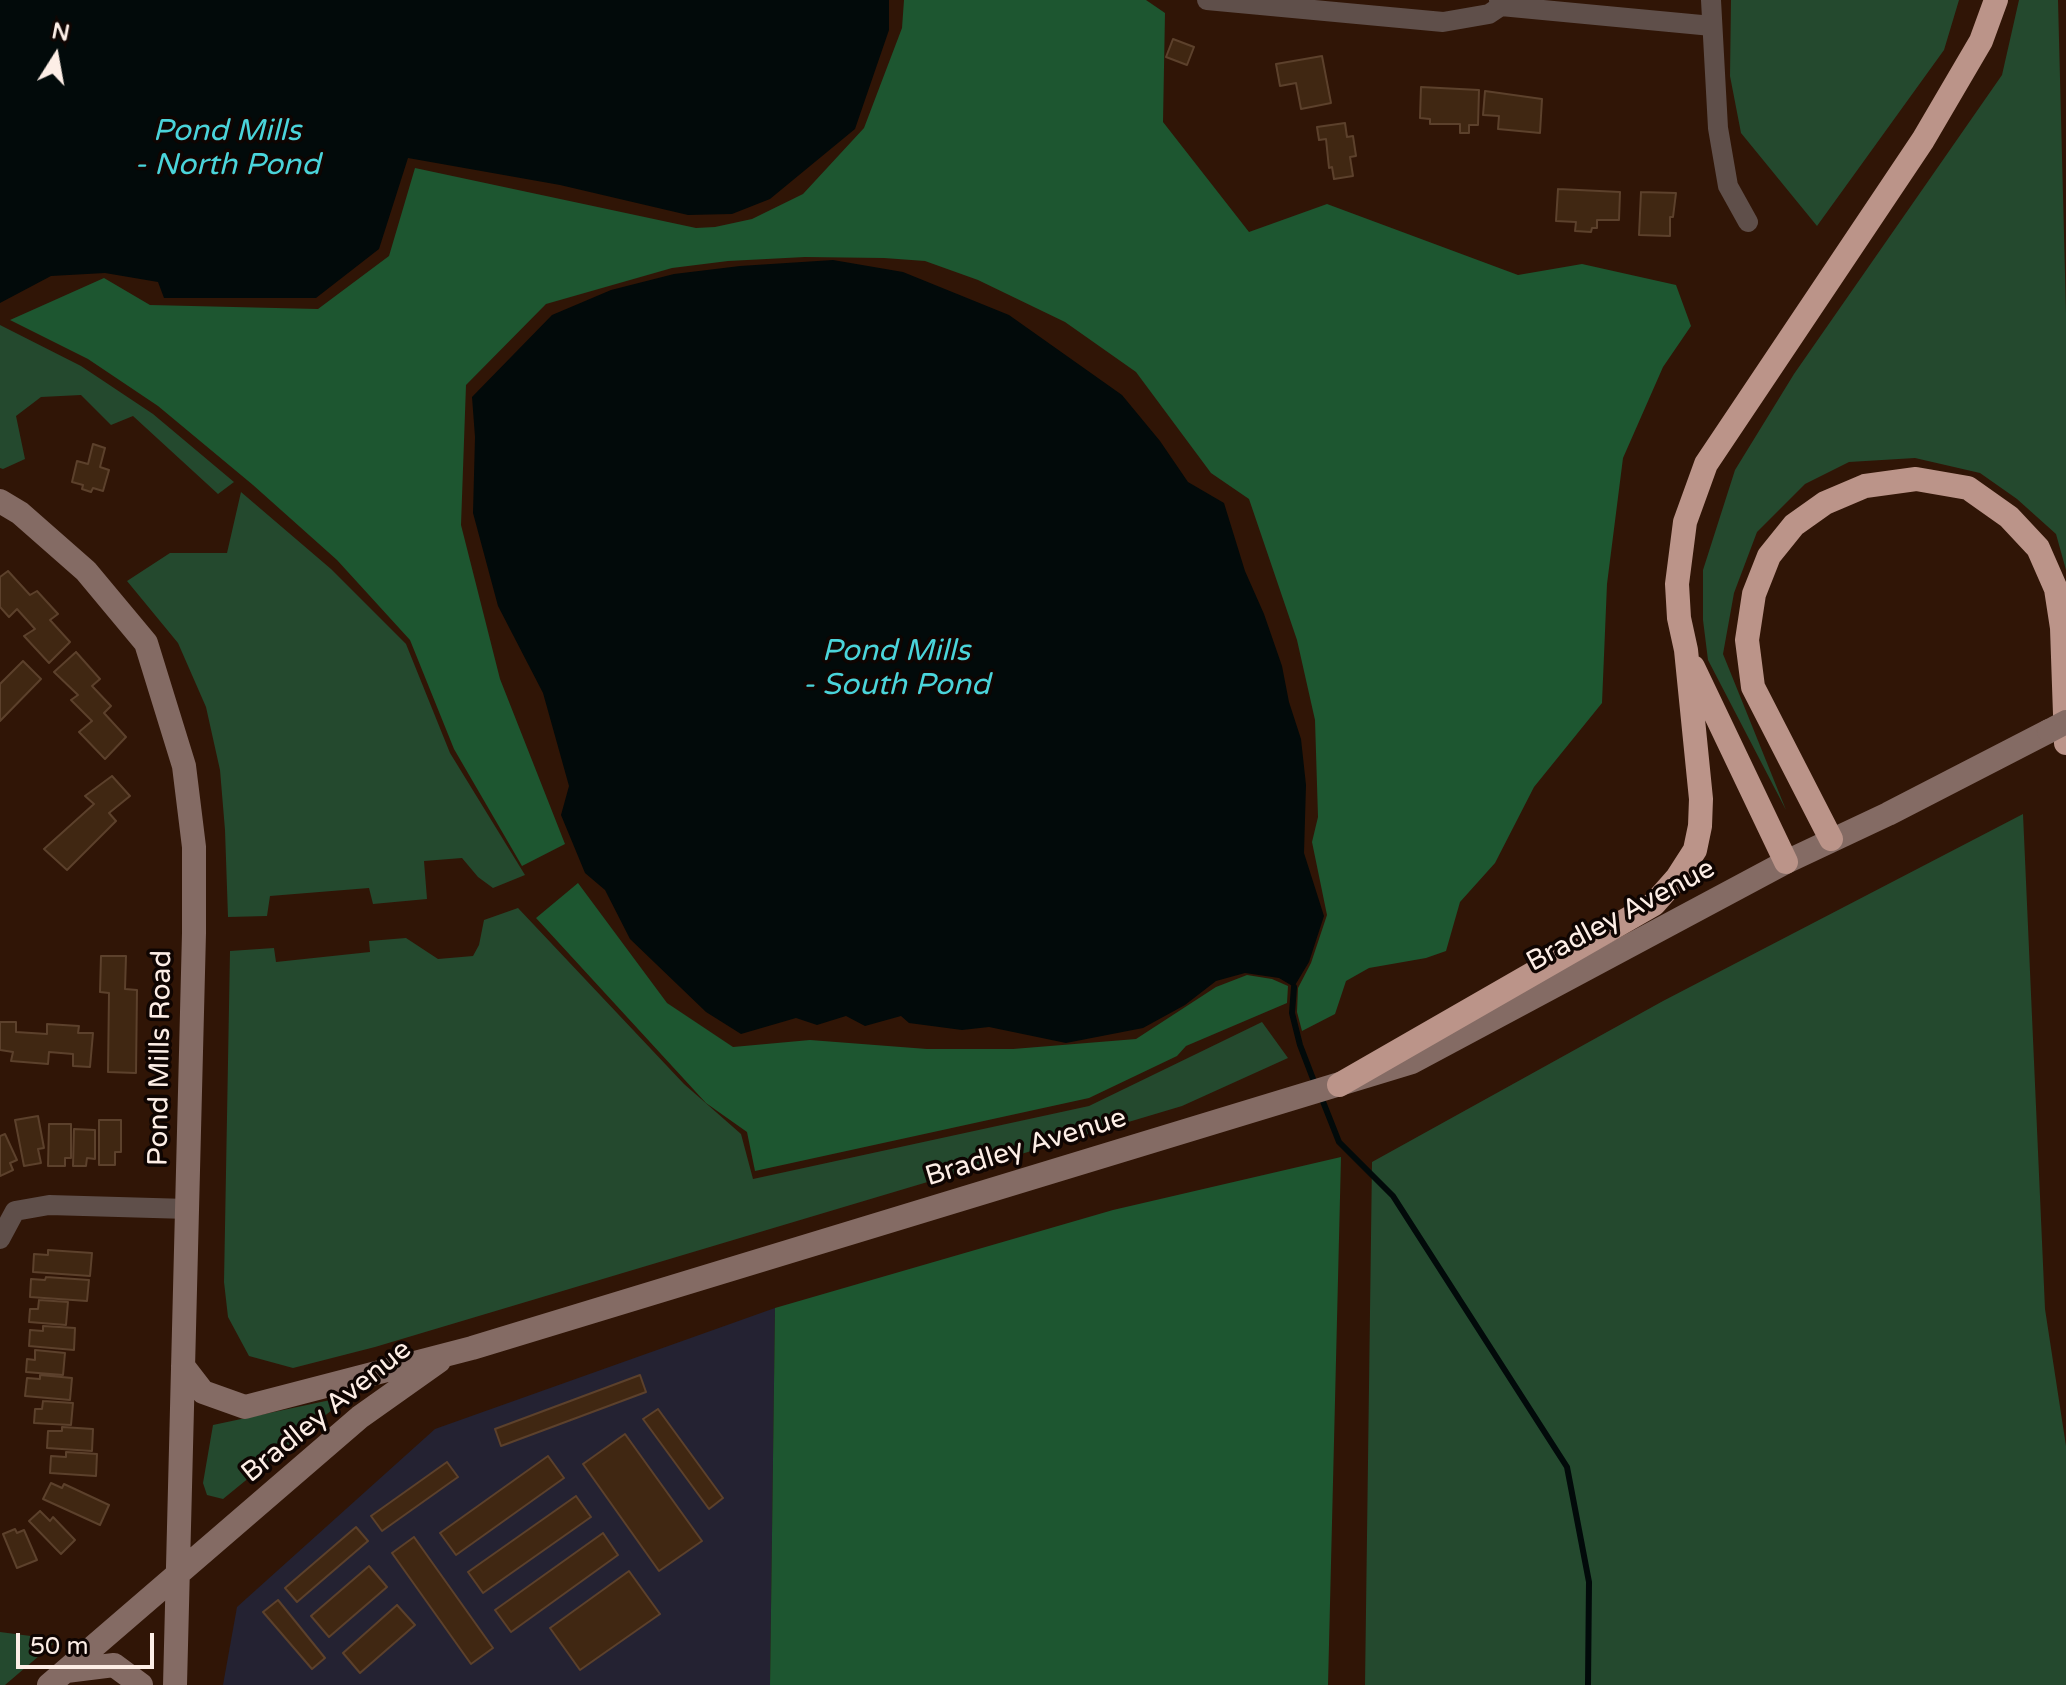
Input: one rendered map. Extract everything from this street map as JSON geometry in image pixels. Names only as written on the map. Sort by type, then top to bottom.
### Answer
[{"type":"highway","points":[[1339,1085],[1654,904],[1677,878],[1695,850],[1701,799],[1677,584],[1685,522],[1706,464],[1923,140],[1981,41],[1996,0]]},
{"type":"highway","points":[[1831,839],[1753,687],[1747,640],[1754,594],[1769,556],[1794,525],[1825,503],[1865,486],[1916,479],[1968,488],[2009,517],[2038,548],[2056,589],[2062,628],[2060,732]]},
{"type":"highway","points":[[1686,650],[1786,862]]},
{"type":"main road","name":"Pond Mills Road","points":[[0,501],[20,513],[86,571],[146,643],[184,766],[194,847],[175,1685]]},
{"type":"main road","name":"Bradley Avenue","points":[[58,1678],[360,1417],[451,1353],[1412,1062],[1831,839],[2060,732]]},
{"type":"main road","points":[[183,1366],[203,1392],[245,1407],[451,1353]]},
{"type":"main road","points":[[58,1678],[114,1665],[141,1685]]},
{"type":"street","points":[[1207,0],[1443,22],[1489,14],[1500,3],[1712,26]]},
{"type":"street","points":[[1711,0],[1718,128],[1728,186],[1748,222]]},
{"type":"street","points":[[0,1239],[15,1211],[49,1205],[188,1209]]},
{"type":"shaded area","points":[[775,1308],[770,1685],[223,1685],[237,1607],[435,1429]]},
{"type":"green space","points":[[904,0],[1146,0],[1165,13],[1163,122],[1249,232],[1327,204],[1518,275],[1582,264],[1676,285],[1691,326],[1663,367],[1623,458],[1607,584],[1602,703],[1534,787],[1495,863],[1460,902],[1446,951],[1426,958],[1369,968],[1346,981],[1335,1014],[1302,1031],[1297,1012],[1298,988],[1311,963],[1327,915],[1312,842],[1318,817],[1315,720],[1297,640],[1249,499],[1211,473],[1136,372],[1065,322],[978,280],[925,261],[884,258],[805,257],[672,268],[546,304],[466,385],[461,525],[500,679],[565,844],[522,866],[454,749],[410,640],[337,560],[158,406],[88,359],[10,320],[104,278],[150,305],[318,309],[389,256],[415,168],[696,228],[752,219],[803,194],[864,128],[902,28]]},
{"type":"green space","points":[[1731,0],[1959,0],[1944,50],[1817,226],[1741,133],[1730,76]]},
{"type":"green space","points":[[2019,0],[2058,0],[2066,313],[2066,570],[2056,534],[2017,499],[1980,473],[1915,458],[1849,462],[1805,484],[1757,532],[1734,593],[1723,654],[1786,810],[1708,660],[1703,620],[1703,570],[1735,470],[1794,374],[2002,75]]},
{"type":"green space","points":[[0,325],[81,366],[153,414],[234,482],[218,494],[133,416],[111,425],[81,395],[41,397],[16,416],[25,459],[0,468]]},
{"type":"green space","points":[[241,492],[331,569],[406,644],[450,753],[525,875],[493,888],[478,877],[462,858],[424,861],[427,899],[373,904],[369,888],[270,896],[267,916],[228,917],[220,770],[206,707],[178,643],[127,581],[170,553],[227,553]]},
{"type":"green space","points":[[2023,814],[2045,1309],[2066,1446],[2066,1685],[1365,1685],[1372,1162],[1663,1001]]},
{"type":"green space","points":[[578,883],[667,1003],[733,1047],[810,1040],[927,1049],[1013,1049],[1136,1039],[1216,987],[1247,975],[1272,979],[1288,986],[1287,1003],[1186,1046],[1177,1056],[1089,1098],[755,1171],[747,1132],[706,1103],[536,918]]},
{"type":"green space","points":[[518,908],[684,1084],[741,1134],[753,1179],[1089,1106],[1262,1022],[1288,1058],[1182,1106],[375,1347],[293,1368],[249,1356],[228,1317],[224,1282],[230,951],[274,948],[276,962],[370,952],[369,941],[406,938],[438,959],[473,956],[479,945],[484,920]]},
{"type":"green space","points":[[1341,1157],[1328,1685],[770,1685],[775,1308],[1113,1210]]},
{"type":"green space","points":[[349,1396],[223,1499],[207,1495],[203,1483],[213,1425]]},
{"type":"green space","points":[[0,1632],[46,1638],[53,1644],[5,1685],[0,1685]]},
{"type":"water","name":"Pond Mills - North Pond","points":[[0,0],[889,0],[889,30],[855,129],[770,199],[732,214],[688,215],[560,185],[408,158],[379,249],[316,298],[164,298],[158,282],[105,273],[51,276],[0,303]]},
{"type":"water","name":"Pond Mills - South Pond","points":[[833,260],[903,272],[1009,315],[1122,395],[1160,441],[1188,482],[1224,503],[1245,571],[1282,666],[1301,739],[1306,785],[1304,853],[1324,916],[1309,962],[1294,987],[1279,978],[1245,973],[1216,981],[1185,1005],[1143,1028],[1066,1043],[989,1027],[962,1030],[909,1023],[901,1016],[865,1026],[846,1016],[817,1025],[796,1018],[741,1034],[706,1012],[630,939],[605,890],[585,873],[561,815],[569,786],[543,693],[498,606],[473,513],[475,437],[472,397],[552,315],[611,290],[674,274]]},
{"type":"building","points":[[1173,39],[1194,47],[1187,65],[1166,57]]},
{"type":"building","points":[[1322,56],[1331,103],[1301,109],[1296,83],[1280,86],[1276,64]]},
{"type":"building","points":[[1421,87],[1479,90],[1478,125],[1469,125],[1469,133],[1460,133],[1460,124],[1430,124],[1430,119],[1420,118]]},
{"type":"building","points":[[1485,91],[1542,99],[1540,133],[1498,129],[1499,116],[1483,115]]},
{"type":"building","points":[[1345,123],[1347,137],[1353,136],[1356,156],[1350,157],[1353,176],[1334,179],[1332,167],[1329,168],[1326,139],[1319,140],[1317,127]]},
{"type":"building","points":[[1558,189],[1620,192],[1619,220],[1597,220],[1597,228],[1592,228],[1591,232],[1575,231],[1576,222],[1556,221]]},
{"type":"building","points":[[1641,192],[1676,193],[1673,217],[1670,217],[1670,236],[1639,235]]},
{"type":"building","points":[[93,444],[105,448],[100,467],[109,470],[103,491],[93,488],[91,492],[82,489],[83,485],[72,482],[77,461],[88,464]]},
{"type":"building","points":[[8,571],[30,595],[37,591],[58,614],[50,620],[70,642],[49,663],[24,636],[35,629],[17,609],[9,617],[0,607],[0,577]]},
{"type":"building","points":[[76,652],[100,679],[92,686],[111,706],[104,713],[126,737],[105,759],[79,732],[92,721],[71,700],[78,695],[54,672]]},
{"type":"building","points":[[23,661],[41,679],[0,721],[0,684]]},
{"type":"building","points":[[112,776],[130,796],[109,813],[116,821],[67,870],[44,849],[94,804],[85,796]]},
{"type":"building","points":[[101,956],[126,956],[125,989],[137,990],[136,1073],[108,1072],[109,993],[100,992]]},
{"type":"building","points":[[0,1022],[16,1022],[16,1032],[47,1034],[47,1024],[79,1026],[78,1033],[93,1033],[90,1067],[73,1066],[73,1054],[49,1052],[48,1064],[11,1061],[13,1052],[0,1050]]},
{"type":"building","points":[[38,1116],[44,1148],[38,1149],[41,1163],[24,1166],[15,1120]]},
{"type":"building","points":[[99,1120],[121,1120],[121,1152],[115,1152],[115,1165],[99,1165]]},
{"type":"building","points":[[49,1124],[71,1124],[71,1158],[65,1158],[65,1166],[48,1166]]},
{"type":"building","points":[[74,1129],[95,1130],[95,1159],[87,1158],[86,1166],[73,1166]]},
{"type":"building","points":[[5,1134],[17,1160],[10,1163],[13,1170],[0,1176],[0,1136]]},
{"type":"building","points":[[48,1250],[92,1253],[90,1276],[33,1272],[34,1254],[48,1255]]},
{"type":"building","points":[[46,1277],[89,1280],[87,1301],[30,1297],[31,1279],[45,1280]]},
{"type":"building","points":[[39,1300],[68,1302],[66,1325],[29,1322],[30,1309],[38,1309]]},
{"type":"building","points":[[43,1326],[75,1328],[74,1350],[29,1346],[30,1330],[43,1331]]},
{"type":"building","points":[[35,1350],[65,1353],[63,1375],[26,1372],[27,1359],[35,1360]]},
{"type":"building","points":[[40,1375],[72,1378],[70,1400],[25,1396],[27,1378],[40,1379]]},
{"type":"building","points":[[640,1375],[646,1392],[501,1446],[495,1429]]},
{"type":"building","points":[[43,1401],[73,1403],[71,1425],[34,1423],[35,1409],[42,1409]]},
{"type":"building","points":[[658,1409],[723,1498],[709,1509],[643,1419]]},
{"type":"building","points":[[62,1427],[93,1429],[92,1451],[47,1448],[48,1431],[62,1431]]},
{"type":"building","points":[[625,1434],[702,1541],[659,1571],[583,1464]]},
{"type":"building","points":[[66,1452],[97,1454],[96,1476],[50,1473],[51,1456],[66,1457]]},
{"type":"building","points":[[548,1456],[564,1478],[456,1555],[440,1533]]},
{"type":"building","points":[[447,1462],[458,1477],[382,1531],[371,1516]]},
{"type":"building","points":[[51,1483],[62,1488],[64,1484],[109,1505],[100,1525],[43,1499]]},
{"type":"building","points":[[576,1496],[591,1517],[483,1593],[468,1572]]},
{"type":"building","points":[[40,1511],[50,1521],[53,1517],[75,1540],[61,1554],[29,1521]]},
{"type":"building","points":[[356,1527],[368,1541],[297,1602],[285,1588]]},
{"type":"building","points":[[15,1529],[17,1533],[24,1530],[37,1560],[17,1568],[3,1534]]},
{"type":"building","points":[[603,1533],[618,1555],[511,1632],[495,1610]]},
{"type":"building","points":[[414,1537],[493,1648],[471,1664],[392,1553]]},
{"type":"building","points":[[369,1566],[387,1587],[329,1637],[311,1616]]},
{"type":"building","points":[[629,1571],[660,1614],[580,1670],[550,1628]]},
{"type":"building","points":[[278,1600],[325,1658],[312,1669],[263,1612]]},
{"type":"building","points":[[397,1605],[415,1625],[360,1673],[343,1653]]},
{"type":"waterway","points":[[1294,987],[1292,1013],[1315,1084]]},
{"type":"waterway","points":[[1320,1094],[1339,1142],[1393,1196],[1567,1467],[1589,1582],[1588,1685]]}]
